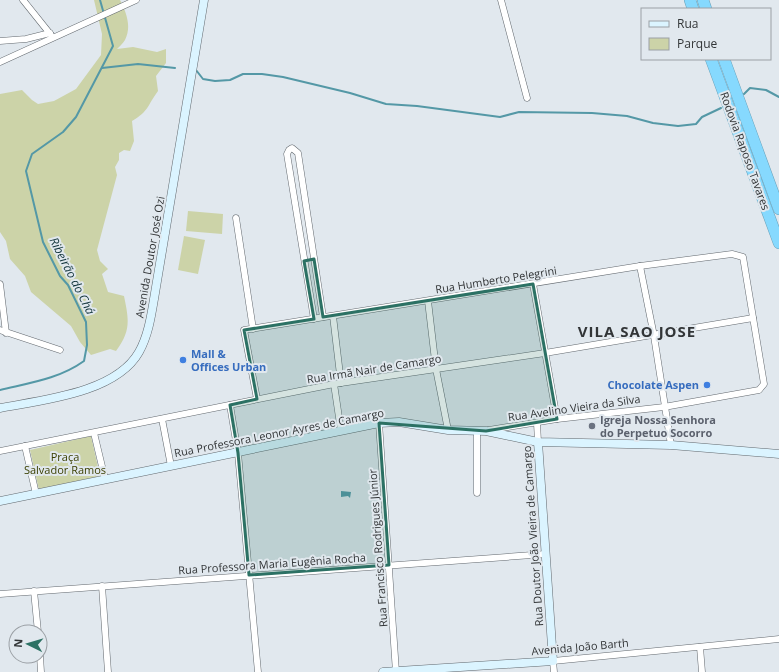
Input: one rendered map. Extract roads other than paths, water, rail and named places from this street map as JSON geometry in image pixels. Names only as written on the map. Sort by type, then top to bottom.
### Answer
[{"type":"highway","name":"Rodovia Raposo Tavares","points":[[711,60],[779,243]]},
{"type":"highway","name":"Rodovia Raposo Tavares","points":[[724,60],[779,209]]},
{"type":"main road","points":[[201,0],[202,11]]},
{"type":"main road","points":[[202,11],[204,0]]},
{"type":"main road","name":"Avenida Doutor José Ozi","points":[[0,408],[89,389],[119,374],[138,353],[149,328],[202,11]]},
{"type":"main road","name":"Rua Professora Leonor Ayres de Camargo","points":[[0,501],[379,423],[399,422],[448,430],[486,431],[538,442],[671,445],[779,454]]},
{"type":"main road","name":"Rua Doutor João Vieira de Camargo","points":[[538,442],[553,661]]},
{"type":"main road","name":"Avenida João Barth","points":[[383,672],[553,661]]},
{"type":"street","points":[[23,0],[51,35]]},
{"type":"street","points":[[0,62],[51,35],[96,18],[136,0]]},
{"type":"street","points":[[501,0],[527,98]]},
{"type":"street","points":[[0,41],[51,35]]},
{"type":"street","points":[[314,319],[287,154],[292,148],[298,153],[323,317]]},
{"type":"street","points":[[296,205],[306,204]]},
{"type":"street","points":[[236,218],[252,329],[244,330],[257,399]]},
{"type":"street","name":"Rua Humberto Pelegrini","points":[[252,329],[640,266],[732,254],[743,257],[753,318]]},
{"type":"street","points":[[304,261],[314,259]]},
{"type":"street","points":[[640,266],[654,336],[671,445]]},
{"type":"street","points":[[0,284],[3,332],[60,350]]},
{"type":"street","points":[[533,284],[557,419]]},
{"type":"street","points":[[428,301],[436,369],[448,430]]},
{"type":"street","points":[[333,316],[341,383]]},
{"type":"street","name":"Rua Irmã Nair de Camargo","points":[[0,451],[334,384],[545,354],[753,318]]},
{"type":"street","name":"Rua Avelino Vieira da Silva","points":[[486,431],[557,419],[664,407],[759,390],[764,384],[753,318]]},
{"type":"street","points":[[334,384],[341,431]]},
{"type":"street","points":[[230,405],[238,453],[258,672]]},
{"type":"street","points":[[162,419],[171,466]]},
{"type":"street","name":"Rua Francisco Rodrigues Júnior","points":[[379,423],[396,671]]},
{"type":"street","name":"Rua Doutor João Vieira de Camargo","points":[[537,423],[538,442]]},
{"type":"street","points":[[477,431],[477,492]]},
{"type":"street","points":[[94,432],[105,479]]},
{"type":"street","points":[[25,446],[36,494]]},
{"type":"street","name":"Rua Professora Maria Eugênia Rocha","points":[[0,594],[546,554]]},
{"type":"street","points":[[102,586],[108,672]]},
{"type":"street","points":[[34,591],[37,624]]},
{"type":"street","name":"Avenida João Barth","points":[[553,661],[779,639]]},
{"type":"street","points":[[700,647],[702,672]]},
{"type":"street","name":"Rua Doutor João Vieira de Camargo","points":[[553,661],[554,672]]},
{"type":"water","points":[[341,491],[351,492],[350,498],[348,496],[341,497]]},
{"type":"waterway","name":"Ribeirão do Chá","points":[[0,390],[54,376],[84,361],[87,345],[86,322],[68,285],[60,276],[43,242],[26,171],[32,154],[63,132],[76,117],[113,46],[100,0]]},
{"type":"waterway","points":[[102,68],[138,64],[175,68]]},
{"type":"waterway","points":[[196,70],[203,79],[215,81],[230,80],[243,74],[262,74],[283,77],[350,93],[386,104],[417,106],[500,117],[519,112],[592,113],[627,116],[653,123],[678,126],[696,124],[702,117],[721,108]]},
{"type":"waterway","points":[[744,94],[750,88],[766,90],[779,97]]},
{"type":"place","name":"Mall & Offices Urban","points":[[183,360]]},
{"type":"place","name":"Chocolate Aspen","points":[[707,385]]},
{"type":"place","name":"Igreja Nossa Senhora do Perpetuo Socorro","points":[[592,426]]},
{"type":"district","name":"VILA SAO JOSE","points":[[637,332]]},
{"type":"park label","name":"Praça Salvador Ramos","points":[[65,463]]}]
